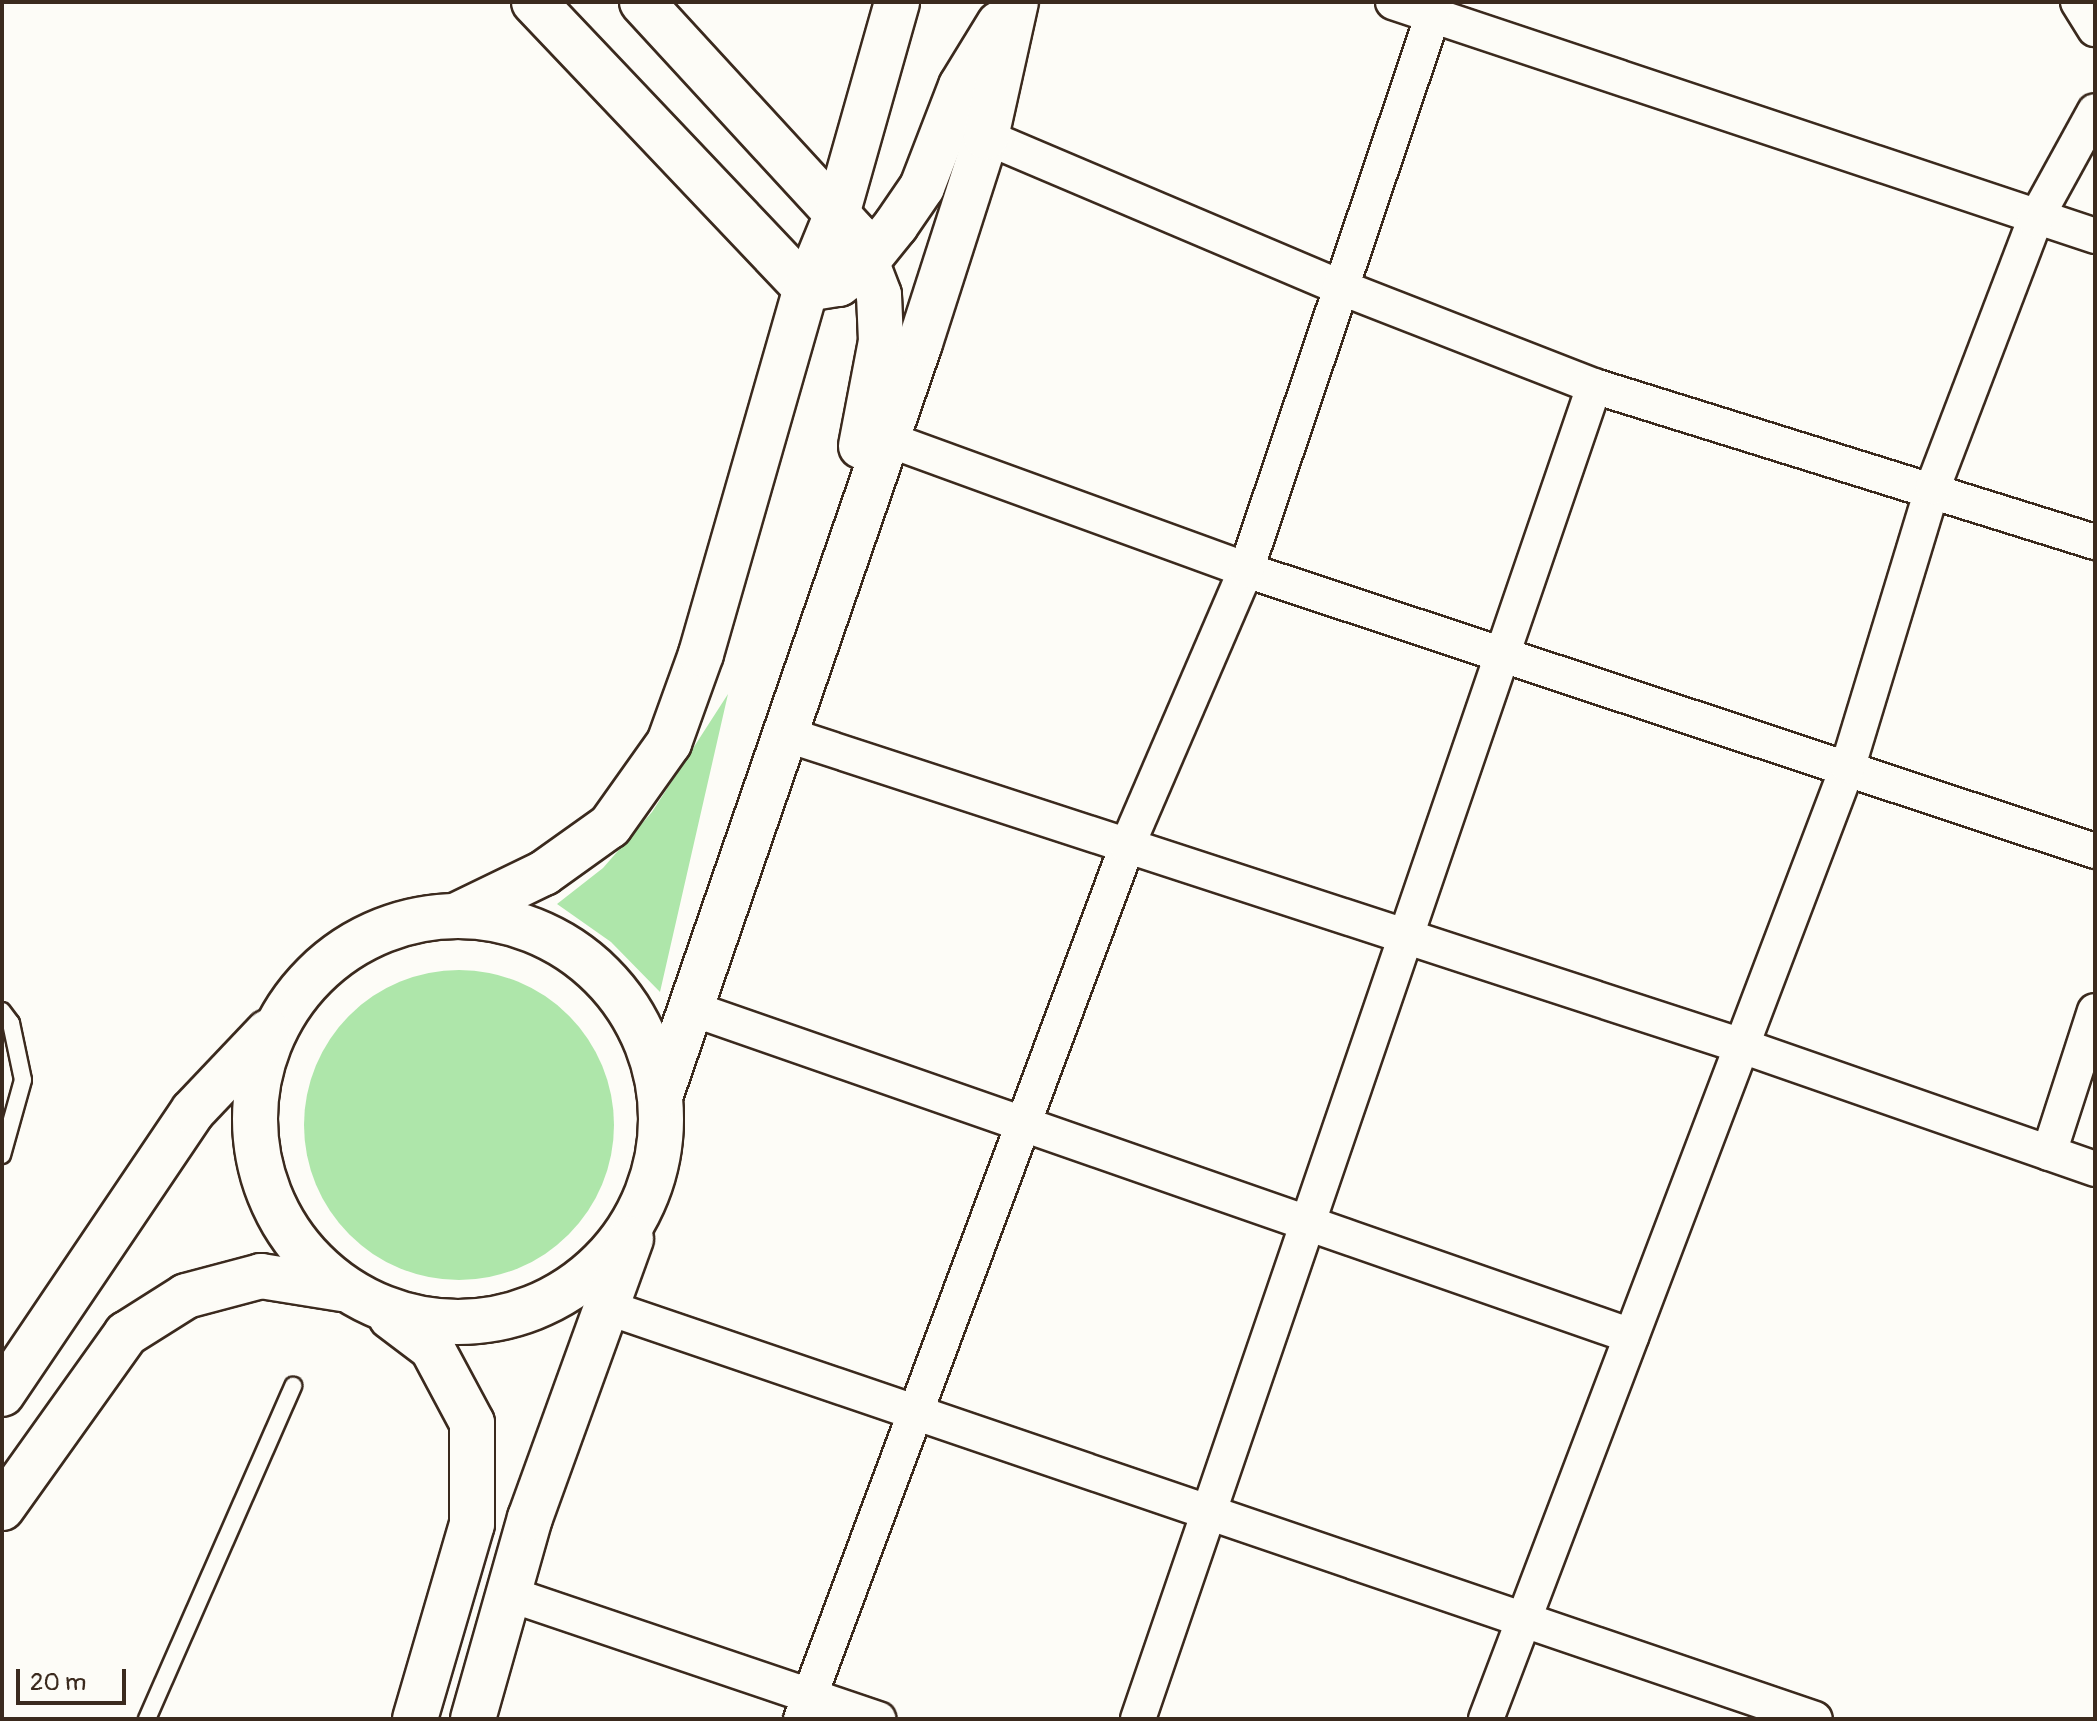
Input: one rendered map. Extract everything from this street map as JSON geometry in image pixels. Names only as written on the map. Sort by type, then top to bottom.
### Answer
[{"type":"main road","points":[[534,2],[806,289]]},
{"type":"main road","points":[[642,2],[838,211],[867,261],[879,295],[881,341],[832,602]]},
{"type":"main road","points":[[457,915],[544,873],[610,826],[669,743],[701,654],[806,289],[838,211],[897,2]]},
{"type":"main road","points":[[806,289],[839,284],[867,261],[922,187],[961,86],[1014,2]]},
{"type":"main road","points":[[473,1719],[530,1518],[660,1154],[661,1094],[687,1007],[788,735],[986,137],[1014,2]]},
{"type":"main road","points":[[2,1394],[193,1111],[278,1022],[311,978],[353,945],[403,923],[457,915],[516,923],[570,948],[622,1000],[646,1037],[661,1094]]},
{"type":"main road","points":[[278,1022],[257,1078],[253,1138],[268,1197],[290,1235],[361,1299],[432,1348],[472,1423],[472,1524],[415,1719]]},
{"type":"main road","points":[[2,1508],[126,1334],[186,1296],[261,1276],[361,1299],[439,1323],[500,1319],[557,1298],[605,1261],[641,1211]]},
{"type":"street","points":[[1393,2],[2035,220],[2095,236]]},
{"type":"street","points":[[2078,2],[2095,29]]},
{"type":"street","points":[[805,1707],[1127,846],[1246,570],[1433,15]]},
{"type":"street","points":[[1486,1719],[1848,766],[1933,487],[2035,220],[2095,111]]},
{"type":"street","points":[[986,137],[1340,287],[1594,386],[1933,487],[2095,542]]},
{"type":"street","points":[[1138,1719],[1594,386]]},
{"type":"street","points":[[887,439],[1246,570],[1504,652],[2095,851]]},
{"type":"street","points":[[788,735],[1742,1046],[2095,1169]]},
{"type":"street","points":[[687,1007],[1024,1121],[1631,1336]]},
{"type":"street","points":[[2049,1153],[2095,1011]]},
{"type":"street","points":[[606,1307],[1815,1719]]},
{"type":"street","points":[[509,1594],[805,1707],[878,1719]]},
{"type":"lane","points":[[2,1011],[11,1023],[23,1080],[2,1155]]},
{"type":"lane","points":[[147,1719],[293,1386]]},
{"type":"green space","points":[[728,694],[660,992],[611,942],[557,904],[603,868],[652,812]]},
{"type":"green space","points":[[444,970],[474,970],[504,976],[532,988],[558,1005],[579,1026],[596,1052],[608,1080],[614,1140],[603,1184],[588,1211],[569,1235],[545,1254],[518,1269],[474,1280],[444,1280],[414,1274],[386,1262],[360,1245],[339,1224],[322,1198],[310,1170],[304,1140],[304,1110],[310,1080],[322,1052],[339,1026],[360,1005],[386,988],[414,976]]}]
